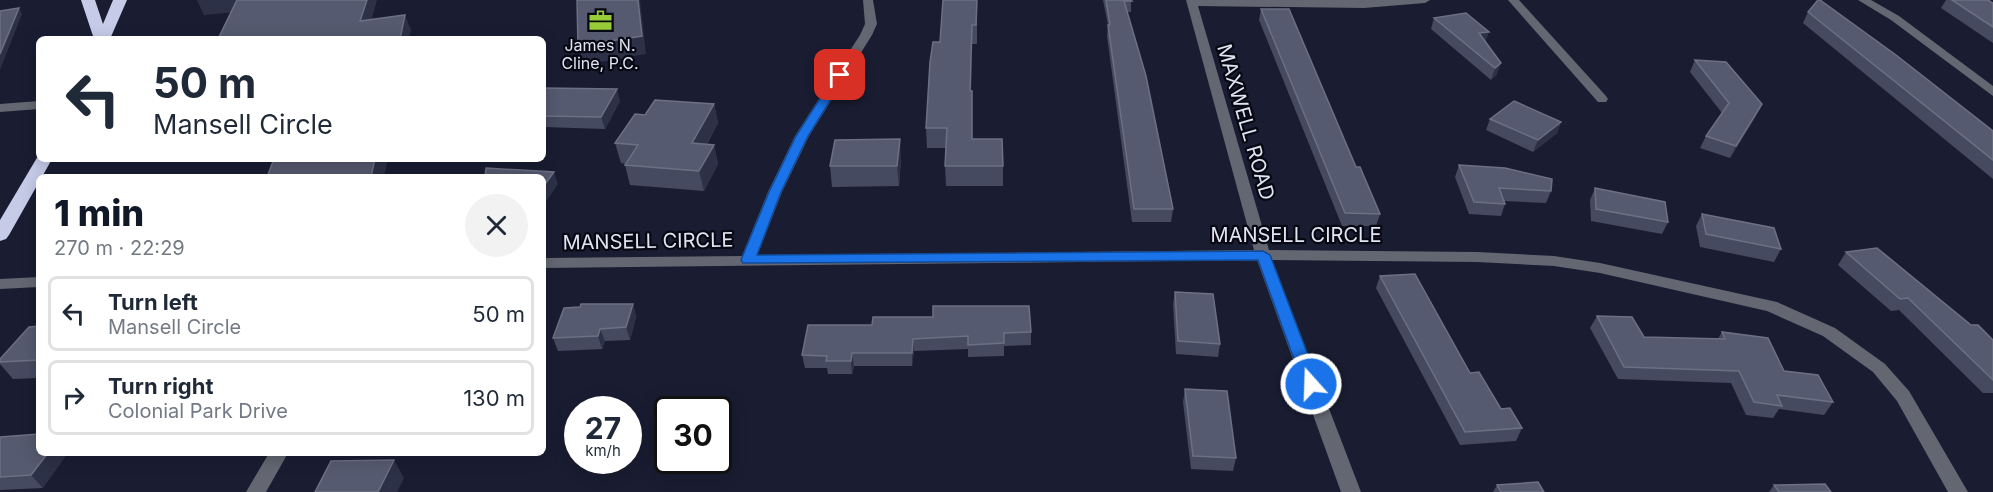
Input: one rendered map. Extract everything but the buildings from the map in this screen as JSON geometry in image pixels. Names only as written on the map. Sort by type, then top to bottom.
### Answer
[{"type":"highway","points":[[88,0],[101,36]]},
{"type":"highway","points":[[103,36],[120,0]]},
{"type":"highway","points":[[0,235],[42,162]]},
{"type":"street","points":[[748,260],[775,192],[802,136],[871,24],[868,0]]},
{"type":"street","points":[[1192,2],[1364,5],[1425,0]]},
{"type":"street","points":[[1513,0],[1602,99]]},
{"type":"street","points":[[1863,0],[1895,18],[1993,92]]},
{"type":"street","name":"MAXWELL ROAD","points":[[1192,2],[1263,255],[1351,492]]},
{"type":"street","points":[[0,108],[36,105]]},
{"type":"street","name":"MANSELL CIRCLE","points":[[546,263],[1263,255],[1477,257],[1554,261],[1600,268],[1771,306],[1829,332],[1879,368],[1903,396],[1958,492]]},
{"type":"street","points":[[0,284],[36,282]]},
{"type":"street","points":[[256,492],[277,456]]},
{"type":"place","name":"James N. Cline, P.C.","points":[[600,20]]},
{"type":"route","points":[[840,75],[802,136],[775,192],[748,260],[1263,255],[1311,384]]}]
